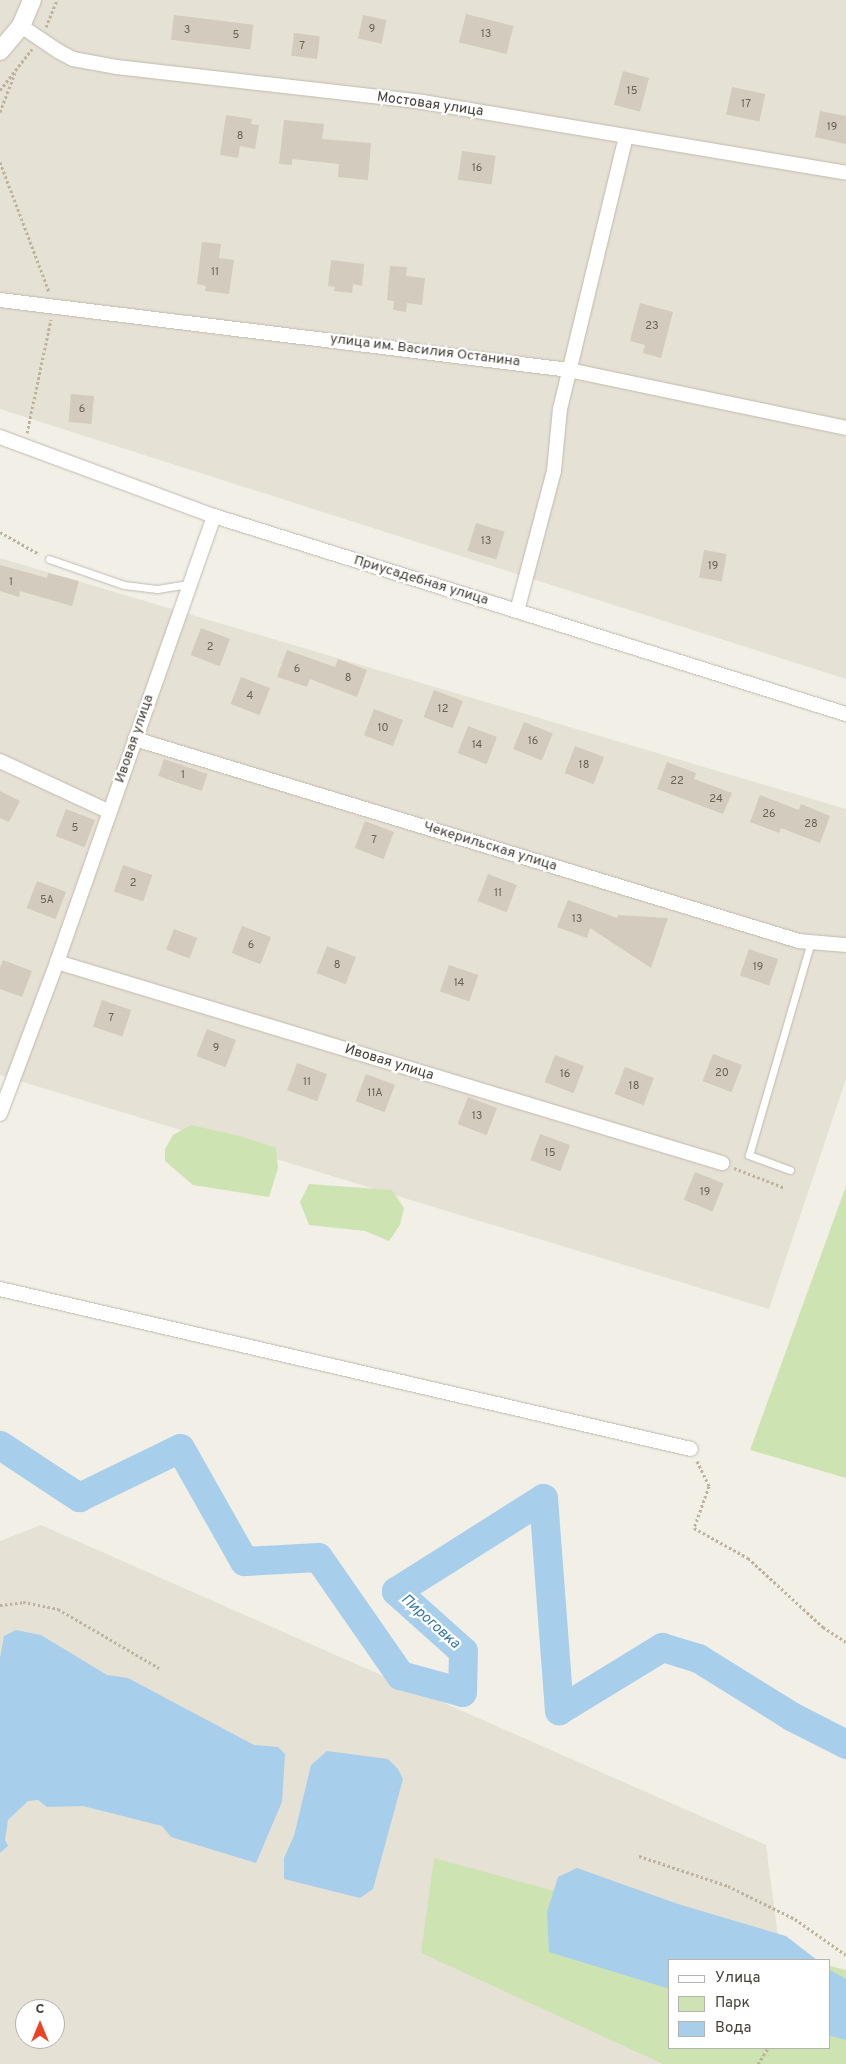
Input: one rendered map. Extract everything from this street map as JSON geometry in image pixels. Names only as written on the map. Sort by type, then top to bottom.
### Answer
[{"type":"street","points":[[0,51],[21,26],[32,0]]},
{"type":"street","name":"Мостовая улица","points":[[21,26],[73,59],[423,102],[846,173]]},
{"type":"street","points":[[517,611],[554,471],[560,410],[626,137]]},
{"type":"street","name":"улица им. Василия Останина","points":[[0,300],[569,370],[846,428]]},
{"type":"street","name":"Приусадебная улица","points":[[0,437],[214,516],[846,714]]},
{"type":"street","name":"Ивовая улица","points":[[0,1114],[57,962],[214,516]]},
{"type":"street","name":"Чекерильская улица","points":[[135,739],[799,941],[846,944]]},
{"type":"street","points":[[0,761],[110,812]]},
{"type":"street","name":"Ивовая улица","points":[[57,962],[722,1163]]},
{"type":"street","points":[[0,1290],[691,1449]]},
{"type":"lane","points":[[49,559],[124,585],[157,589],[190,584]]},
{"type":"lane","points":[[790,1170],[749,1155],[810,942]]},
{"type":"path","points":[[0,112],[17,68]]},
{"type":"path","points":[[0,532],[49,559]]},
{"type":"path","points":[[722,1163],[785,1188]]},
{"type":"path","points":[[691,1449],[710,1486],[694,1528],[748,1558],[823,1627],[846,1642]]},
{"type":"path","points":[[0,1605],[23,1602],[58,1609],[159,1668]]},
{"type":"path","points":[[639,1856],[728,1886],[795,1919],[846,1955]]},
{"type":"path","points":[[758,2064],[767,2049]]},
{"type":"shaded area","points":[[0,0],[846,0],[846,679],[0,409]]},
{"type":"shaded area","points":[[0,558],[846,809],[846,1079],[769,1309],[0,1075]]},
{"type":"shaded area","points":[[41,1525],[766,1845],[781,1959],[668,1959],[668,2049],[794,2064],[0,2064],[0,1541]]},
{"type":"green space","points":[[191,1125],[244,1137],[276,1148],[278,1168],[269,1197],[193,1185],[165,1161],[165,1149],[173,1135]]},
{"type":"green space","points":[[309,1184],[392,1190],[404,1208],[400,1225],[389,1241],[365,1231],[309,1225],[300,1202]]},
{"type":"green space","points":[[846,1186],[846,1478],[750,1450]]},
{"type":"green space","points":[[434,1858],[805,1959],[668,1959],[668,2049],[831,2049],[831,1966],[846,1970],[846,2064],[663,2064],[421,1953]]},
{"type":"water","points":[[16,1630],[41,1635],[107,1675],[128,1678],[254,1745],[278,1747],[285,1754],[282,1802],[256,1863],[171,1837],[162,1826],[83,1806],[47,1807],[38,1800],[28,1801],[8,1820],[5,1840],[8,1846],[0,1853],[0,1658],[4,1636]]},
{"type":"water","points":[[327,1751],[388,1759],[398,1769],[403,1779],[373,1889],[360,1898],[284,1879],[284,1858],[294,1836],[311,1765]]},
{"type":"water","points":[[577,1868],[678,1904],[786,1936],[816,1959],[668,1959],[668,1988],[549,1952],[547,1912],[558,1877]]},
{"type":"water","points":[[831,1971],[846,1979],[846,2040],[831,2036]]},
{"type":"building","points":[[466,14],[514,26],[507,54],[459,42]]},
{"type":"building","points":[[174,15],[253,25],[250,50],[171,40]]},
{"type":"building","points":[[363,15],[386,20],[381,43],[358,38]]},
{"type":"building","points":[[294,33],[320,36],[317,59],[291,56]]},
{"type":"building","points":[[623,71],[649,78],[640,112],[614,105]]},
{"type":"building","points":[[732,87],[765,94],[759,121],[726,114]]},
{"type":"building","points":[[820,111],[846,116],[846,144],[815,137]]},
{"type":"building","points":[[226,115],[252,119],[251,124],[259,125],[255,149],[240,146],[238,158],[220,155]]},
{"type":"building","points":[[284,120],[324,124],[322,139],[371,143],[368,180],[338,177],[339,164],[292,159],[292,165],[279,164]]},
{"type":"building","points":[[462,151],[496,156],[492,184],[458,180]]},
{"type":"building","points":[[202,242],[221,244],[219,258],[234,260],[229,294],[205,291],[206,286],[197,284]]},
{"type":"building","points":[[331,260],[364,264],[362,286],[353,284],[352,293],[334,291],[335,287],[328,286]]},
{"type":"building","points":[[390,266],[407,267],[406,276],[425,278],[422,305],[407,303],[406,312],[393,310],[394,301],[387,300]]},
{"type":"building","points":[[640,303],[673,312],[661,358],[643,353],[645,345],[630,341]]},
{"type":"building","points":[[71,394],[94,396],[91,424],[69,422]]},
{"type":"building","points":[[476,523],[505,532],[496,560],[468,551]]},
{"type":"building","points":[[704,550],[727,554],[722,582],[699,578]]},
{"type":"building","points":[[0,565],[47,578],[48,573],[79,581],[72,606],[20,591],[19,597],[0,591]]},
{"type":"building","points":[[201,628],[230,639],[220,666],[191,655]]},
{"type":"building","points":[[287,650],[335,667],[338,659],[367,670],[357,697],[310,679],[307,687],[277,677]]},
{"type":"building","points":[[241,677],[270,688],[260,715],[231,704]]},
{"type":"building","points":[[434,690],[463,701],[453,728],[424,717]]},
{"type":"building","points":[[374,709],[403,720],[393,746],[364,735]]},
{"type":"building","points":[[524,722],[553,734],[542,761],[513,749]]},
{"type":"building","points":[[468,726],[497,737],[487,764],[458,753]]},
{"type":"building","points":[[575,746],[604,757],[594,784],[565,773]]},
{"type":"building","points":[[164,759],[207,774],[202,791],[158,776]]},
{"type":"building","points":[[667,762],[696,773],[694,779],[732,793],[723,814],[657,789]]},
{"type":"building","points":[[0,791],[20,801],[9,822],[0,818]]},
{"type":"building","points":[[760,795],[799,810],[801,804],[830,816],[820,843],[781,828],[779,833],[750,822]]},
{"type":"building","points":[[66,809],[95,820],[85,847],[56,836]]},
{"type":"building","points":[[365,821],[394,832],[384,859],[355,848]]},
{"type":"building","points":[[123,865],[152,875],[143,902],[114,891]]},
{"type":"building","points":[[488,874],[517,885],[507,912],[478,901]]},
{"type":"building","points":[[37,881],[66,892],[56,919],[27,908]]},
{"type":"building","points":[[568,900],[617,918],[618,915],[668,918],[651,968],[590,928],[587,938],[557,927]]},
{"type":"building","points":[[242,926],[271,937],[261,964],[232,953]]},
{"type":"building","points":[[174,929],[197,938],[189,958],[166,950]]},
{"type":"building","points":[[327,946],[356,957],[346,984],[317,973]]},
{"type":"building","points":[[749,949],[778,959],[769,986],[740,975]]},
{"type":"building","points":[[3,960],[32,971],[22,997],[0,989],[0,968]]},
{"type":"building","points":[[449,965],[478,975],[469,1002],[440,991]]},
{"type":"building","points":[[102,1000],[131,1010],[122,1037],[93,1026]]},
{"type":"building","points":[[207,1029],[236,1040],[226,1067],[197,1056]]},
{"type":"building","points":[[713,1054],[742,1065],[732,1092],[703,1081]]},
{"type":"building","points":[[555,1055],[584,1066],[574,1093],[545,1082]]},
{"type":"building","points":[[297,1063],[327,1074],[317,1101],[287,1090]]},
{"type":"building","points":[[625,1067],[654,1078],[644,1105],[615,1094]]},
{"type":"building","points":[[366,1074],[395,1085],[385,1112],[356,1101]]},
{"type":"building","points":[[468,1097],[497,1108],[487,1135],[458,1124]]},
{"type":"building","points":[[540,1134],[570,1145],[560,1171],[530,1160]]},
{"type":"building","points":[[695,1172],[724,1184],[713,1211],[684,1200]]},
{"type":"waterway","name":"Пироговка","points":[[0,1445],[79,1497],[180,1448],[244,1561],[318,1557],[400,1675],[462,1692],[463,1651],[396,1591],[543,1498],[559,1710],[662,1647],[698,1658],[791,1716],[846,1744]]}]
